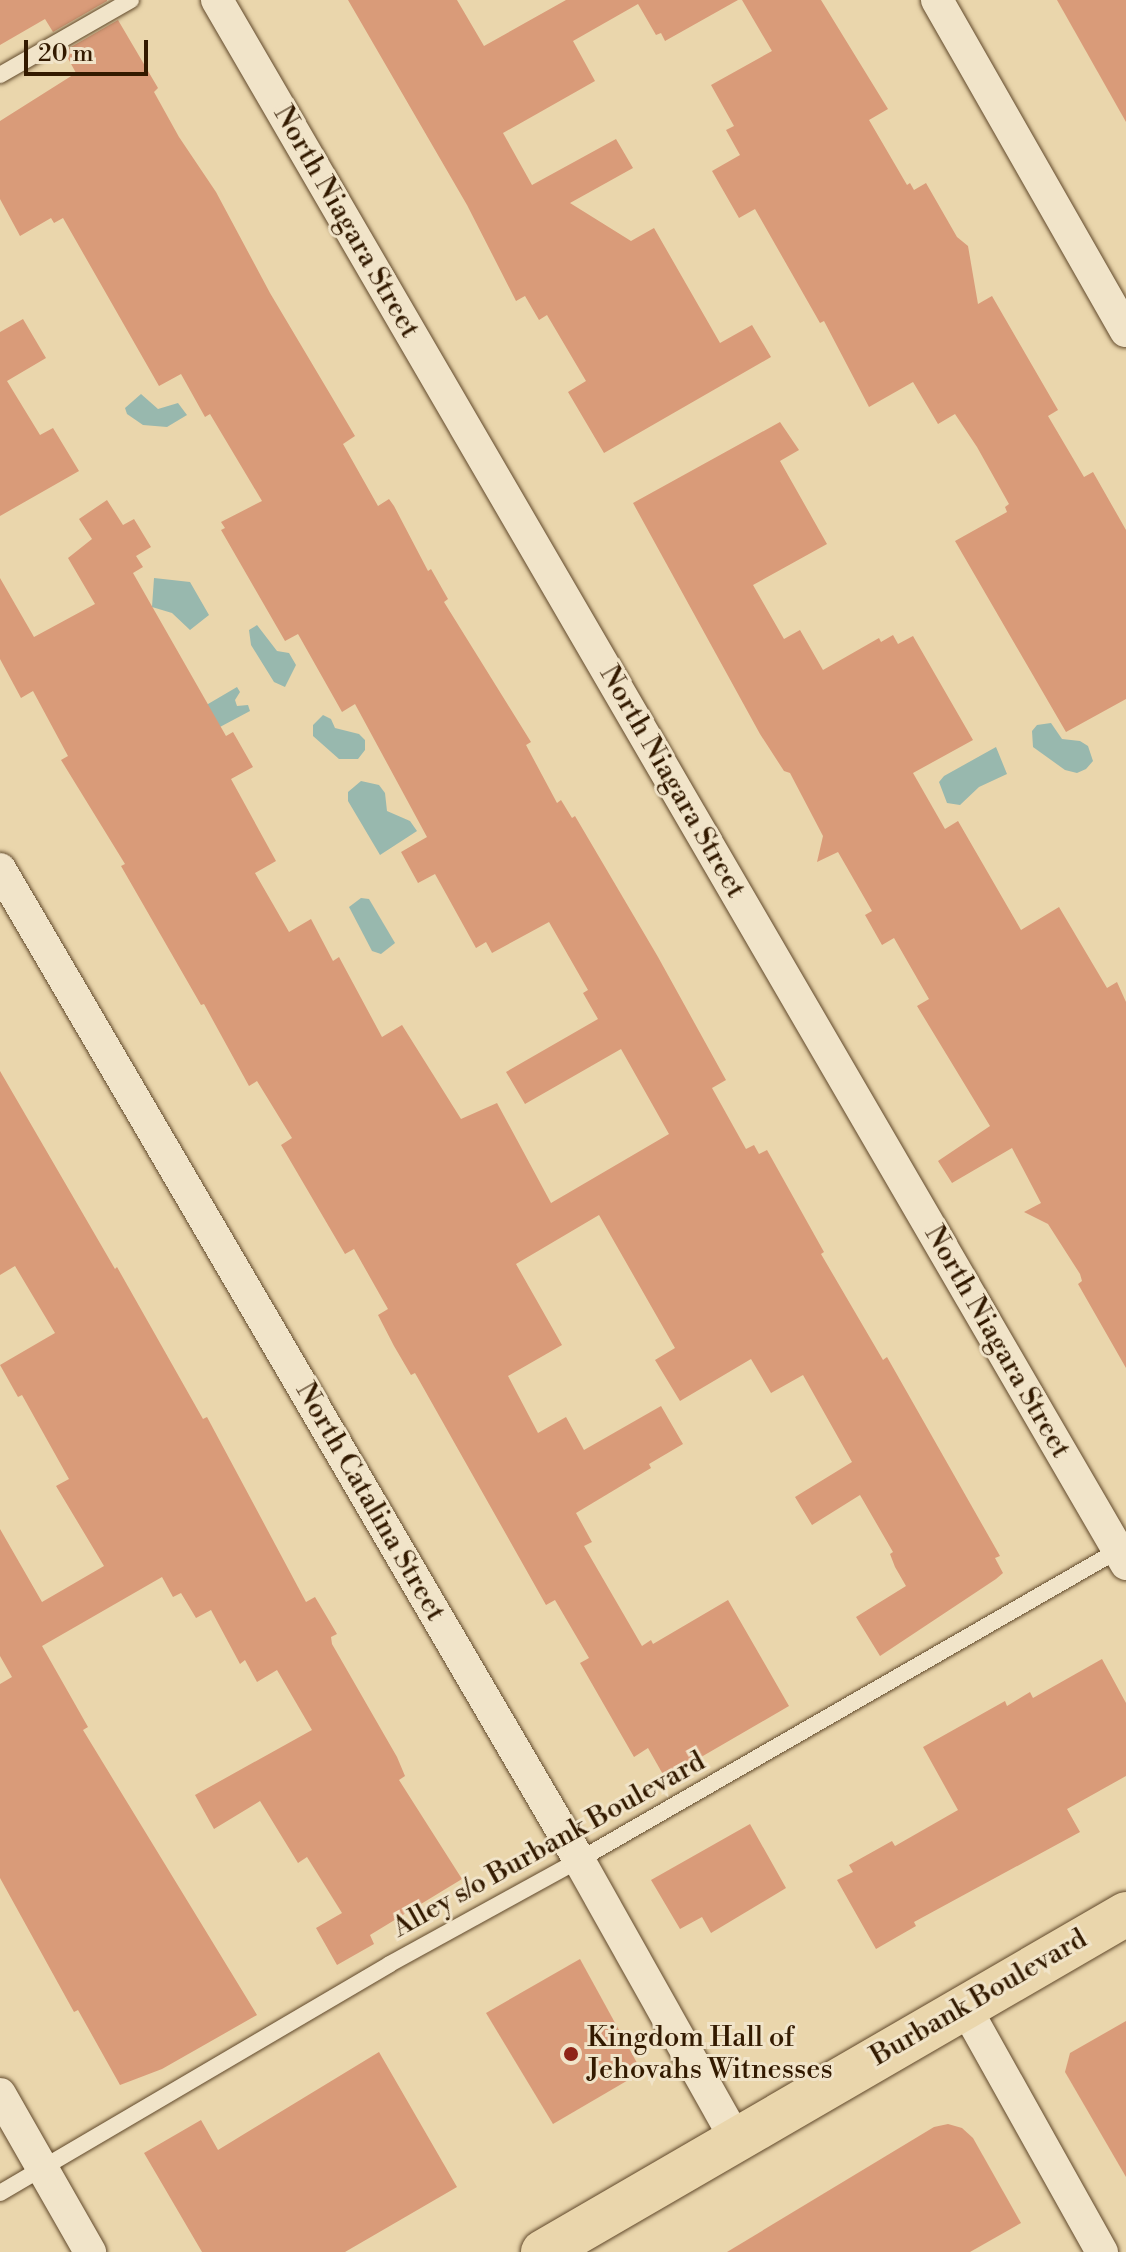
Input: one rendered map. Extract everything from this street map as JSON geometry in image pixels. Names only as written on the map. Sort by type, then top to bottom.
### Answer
[{"type":"main road","name":"Burbank Boulevard","points":[[543,2252],[1126,1914]]},
{"type":"street","name":"North Niagara Street","points":[[217,0],[1123,1553]]},
{"type":"street","points":[[937,0],[1126,331]]},
{"type":"street","name":"North Catalina Street","points":[[0,869],[579,1860],[735,2138]]},
{"type":"street","points":[[965,2007],[1102,2252]]},
{"type":"street","points":[[0,2094],[90,2252]]},
{"type":"lane","points":[[0,75],[131,0]]},
{"type":"lane","name":"Alley s/o Burbank Boulevard","points":[[0,2193],[390,1964],[1123,1553]]},
{"type":"water","points":[[141,394],[158,409],[178,403],[187,415],[167,427],[143,425],[127,414],[125,408]]},
{"type":"water","points":[[154,578],[190,582],[209,615],[190,630],[172,613],[152,607]]},
{"type":"water","points":[[257,625],[277,651],[289,653],[296,665],[285,687],[274,682],[251,645],[249,630]]},
{"type":"water","points":[[237,687],[240,692],[235,700],[237,706],[248,705],[250,711],[203,736],[191,714]]},
{"type":"water","points":[[323,715],[331,719],[335,728],[359,734],[365,740],[365,750],[358,759],[339,759],[313,736],[313,725]]},
{"type":"water","points":[[1051,723],[1062,739],[1080,741],[1088,746],[1093,761],[1086,769],[1077,773],[1065,770],[1033,747],[1032,731],[1037,725]]},
{"type":"water","points":[[996,747],[1007,774],[979,787],[960,805],[947,803],[939,782],[944,776]]},
{"type":"water","points":[[361,781],[379,785],[385,793],[387,811],[410,821],[417,831],[380,855],[348,801],[348,792]]},
{"type":"water","points":[[361,898],[369,899],[395,943],[381,954],[372,951],[349,907]]},
{"type":"building","points":[[0,0],[107,1],[53,32],[45,19],[0,45]]},
{"type":"building","points":[[348,0],[457,0],[484,46],[566,0],[738,0],[665,41],[661,33],[656,35],[638,4],[573,41],[595,81],[503,133],[532,185],[616,139],[633,168],[570,203],[631,241],[654,228],[720,343],[752,325],[771,357],[604,453],[568,392],[586,381],[547,315],[539,320],[525,296],[516,301],[467,205]]},
{"type":"building","points":[[742,0],[821,0],[888,109],[869,120],[907,185],[910,183],[914,190],[926,183],[957,237],[968,246],[978,304],[992,296],[1058,410],[1048,416],[1084,477],[1093,472],[1126,530],[1126,699],[1066,732],[955,541],[1007,512],[1005,507],[1009,504],[977,447],[955,414],[938,424],[913,382],[869,407],[824,321],[820,323],[755,209],[739,218],[712,171],[740,155],[726,130],[734,126],[711,85],[772,51]]},
{"type":"building","points":[[1057,0],[1126,0],[1126,122]]},
{"type":"building","points":[[118,20],[158,88],[154,92],[179,137],[216,192],[270,293],[355,436],[343,444],[378,506],[389,499],[394,506],[428,571],[431,569],[448,599],[444,602],[531,742],[526,745],[557,803],[561,800],[572,818],[575,816],[658,957],[726,1080],[712,1088],[746,1149],[754,1145],[759,1154],[767,1150],[824,1252],[821,1254],[883,1360],[887,1357],[1000,1556],[995,1558],[1003,1573],[996,1579],[880,1656],[856,1617],[906,1586],[890,1554],[893,1552],[860,1495],[812,1525],[795,1497],[852,1462],[803,1375],[771,1393],[751,1359],[680,1401],[655,1360],[675,1348],[599,1215],[516,1264],[562,1345],[508,1376],[538,1433],[566,1417],[584,1450],[661,1406],[683,1444],[649,1464],[651,1468],[576,1513],[592,1542],[584,1546],[642,1646],[651,1640],[653,1644],[728,1600],[789,1706],[665,1778],[648,1748],[634,1757],[580,1663],[589,1658],[555,1600],[546,1605],[415,1373],[411,1375],[394,1346],[378,1315],[388,1309],[354,1249],[345,1254],[281,1145],[292,1138],[257,1081],[249,1086],[204,1004],[201,1005],[121,866],[125,864],[61,760],[68,756],[33,691],[21,698],[0,659],[0,578],[34,637],[95,604],[68,558],[92,539],[79,519],[107,500],[123,525],[134,519],[151,547],[136,556],[143,567],[133,573],[226,736],[233,732],[253,767],[231,779],[276,861],[255,873],[289,932],[311,919],[333,961],[339,957],[382,1037],[402,1025],[461,1119],[497,1103],[551,1203],[669,1134],[621,1049],[525,1104],[506,1072],[598,1019],[583,993],[588,990],[549,922],[492,953],[486,942],[476,948],[435,874],[418,883],[401,852],[427,837],[355,704],[342,712],[298,634],[285,641],[221,530],[225,528],[221,522],[262,501],[210,414],[205,417],[181,374],[159,386],[63,218],[54,223],[51,218],[20,236],[0,199],[0,121],[76,73],[64,51]]},
{"type":"building","points":[[23,319],[46,358],[7,381],[40,435],[53,428],[79,471],[0,516],[0,332]]},
{"type":"building","points":[[780,422],[799,450],[780,461],[827,544],[753,585],[784,639],[800,630],[823,670],[879,638],[881,642],[893,635],[898,644],[913,636],[973,740],[913,773],[945,829],[958,821],[1021,930],[1059,907],[1107,988],[1117,982],[1126,1002],[1126,1368],[1078,1284],[1082,1281],[1080,1274],[1048,1224],[1024,1212],[1041,1203],[1012,1148],[952,1183],[938,1161],[990,1126],[917,1006],[929,999],[894,938],[882,945],[865,915],[872,911],[838,852],[817,862],[823,836],[790,773],[784,771],[760,734],[633,503]]},
{"type":"building","points":[[0,1071],[203,1419],[207,1417],[306,1602],[315,1597],[337,1634],[331,1637],[332,1644],[397,1757],[405,1776],[399,1780],[462,1879],[370,1935],[374,1944],[337,1965],[316,1928],[342,1913],[307,1857],[298,1863],[260,1801],[214,1829],[195,1795],[312,1730],[277,1670],[257,1682],[245,1660],[240,1664],[211,1610],[196,1618],[181,1593],[173,1597],[162,1577],[42,1646],[88,1727],[83,1730],[257,2015],[162,2069],[120,2085],[78,2010],[74,2012],[0,1878],[0,1684],[12,1677],[0,1656],[0,1529],[42,1602],[104,1566],[56,1486],[69,1479],[22,1395],[18,1397],[0,1365],[55,1333],[15,1266],[0,1275]]},
{"type":"building","points":[[1102,1659],[1126,1703],[1126,1776],[1067,1809],[1080,1832],[914,1922],[916,1926],[876,1949],[837,1880],[853,1872],[849,1865],[892,1841],[895,1846],[958,1810],[923,1747],[1005,1701],[1007,1706],[1030,1692],[1033,1698]]},
{"type":"building","points":[[750,1824],[786,1888],[711,1933],[702,1917],[680,1929],[651,1880]]},
{"type":"building","name":"Kingdom Hall of Jehovahs Witnesses","points":[[580,1959],[642,2072],[553,2124],[486,2013]]},
{"type":"building","points":[[1126,2021],[1126,2177],[1065,2072],[1070,2053]]},
{"type":"building","points":[[379,2052],[457,2187],[345,2252],[202,2252],[144,2153],[201,2120],[218,2150]]},
{"type":"building","points":[[948,2124],[962,2128],[973,2138],[1021,2223],[970,2252],[727,2252],[934,2127]]},
{"type":"place","name":"Kingdom Hall of Jehovahs Witnesses","points":[[571,2054]]}]
